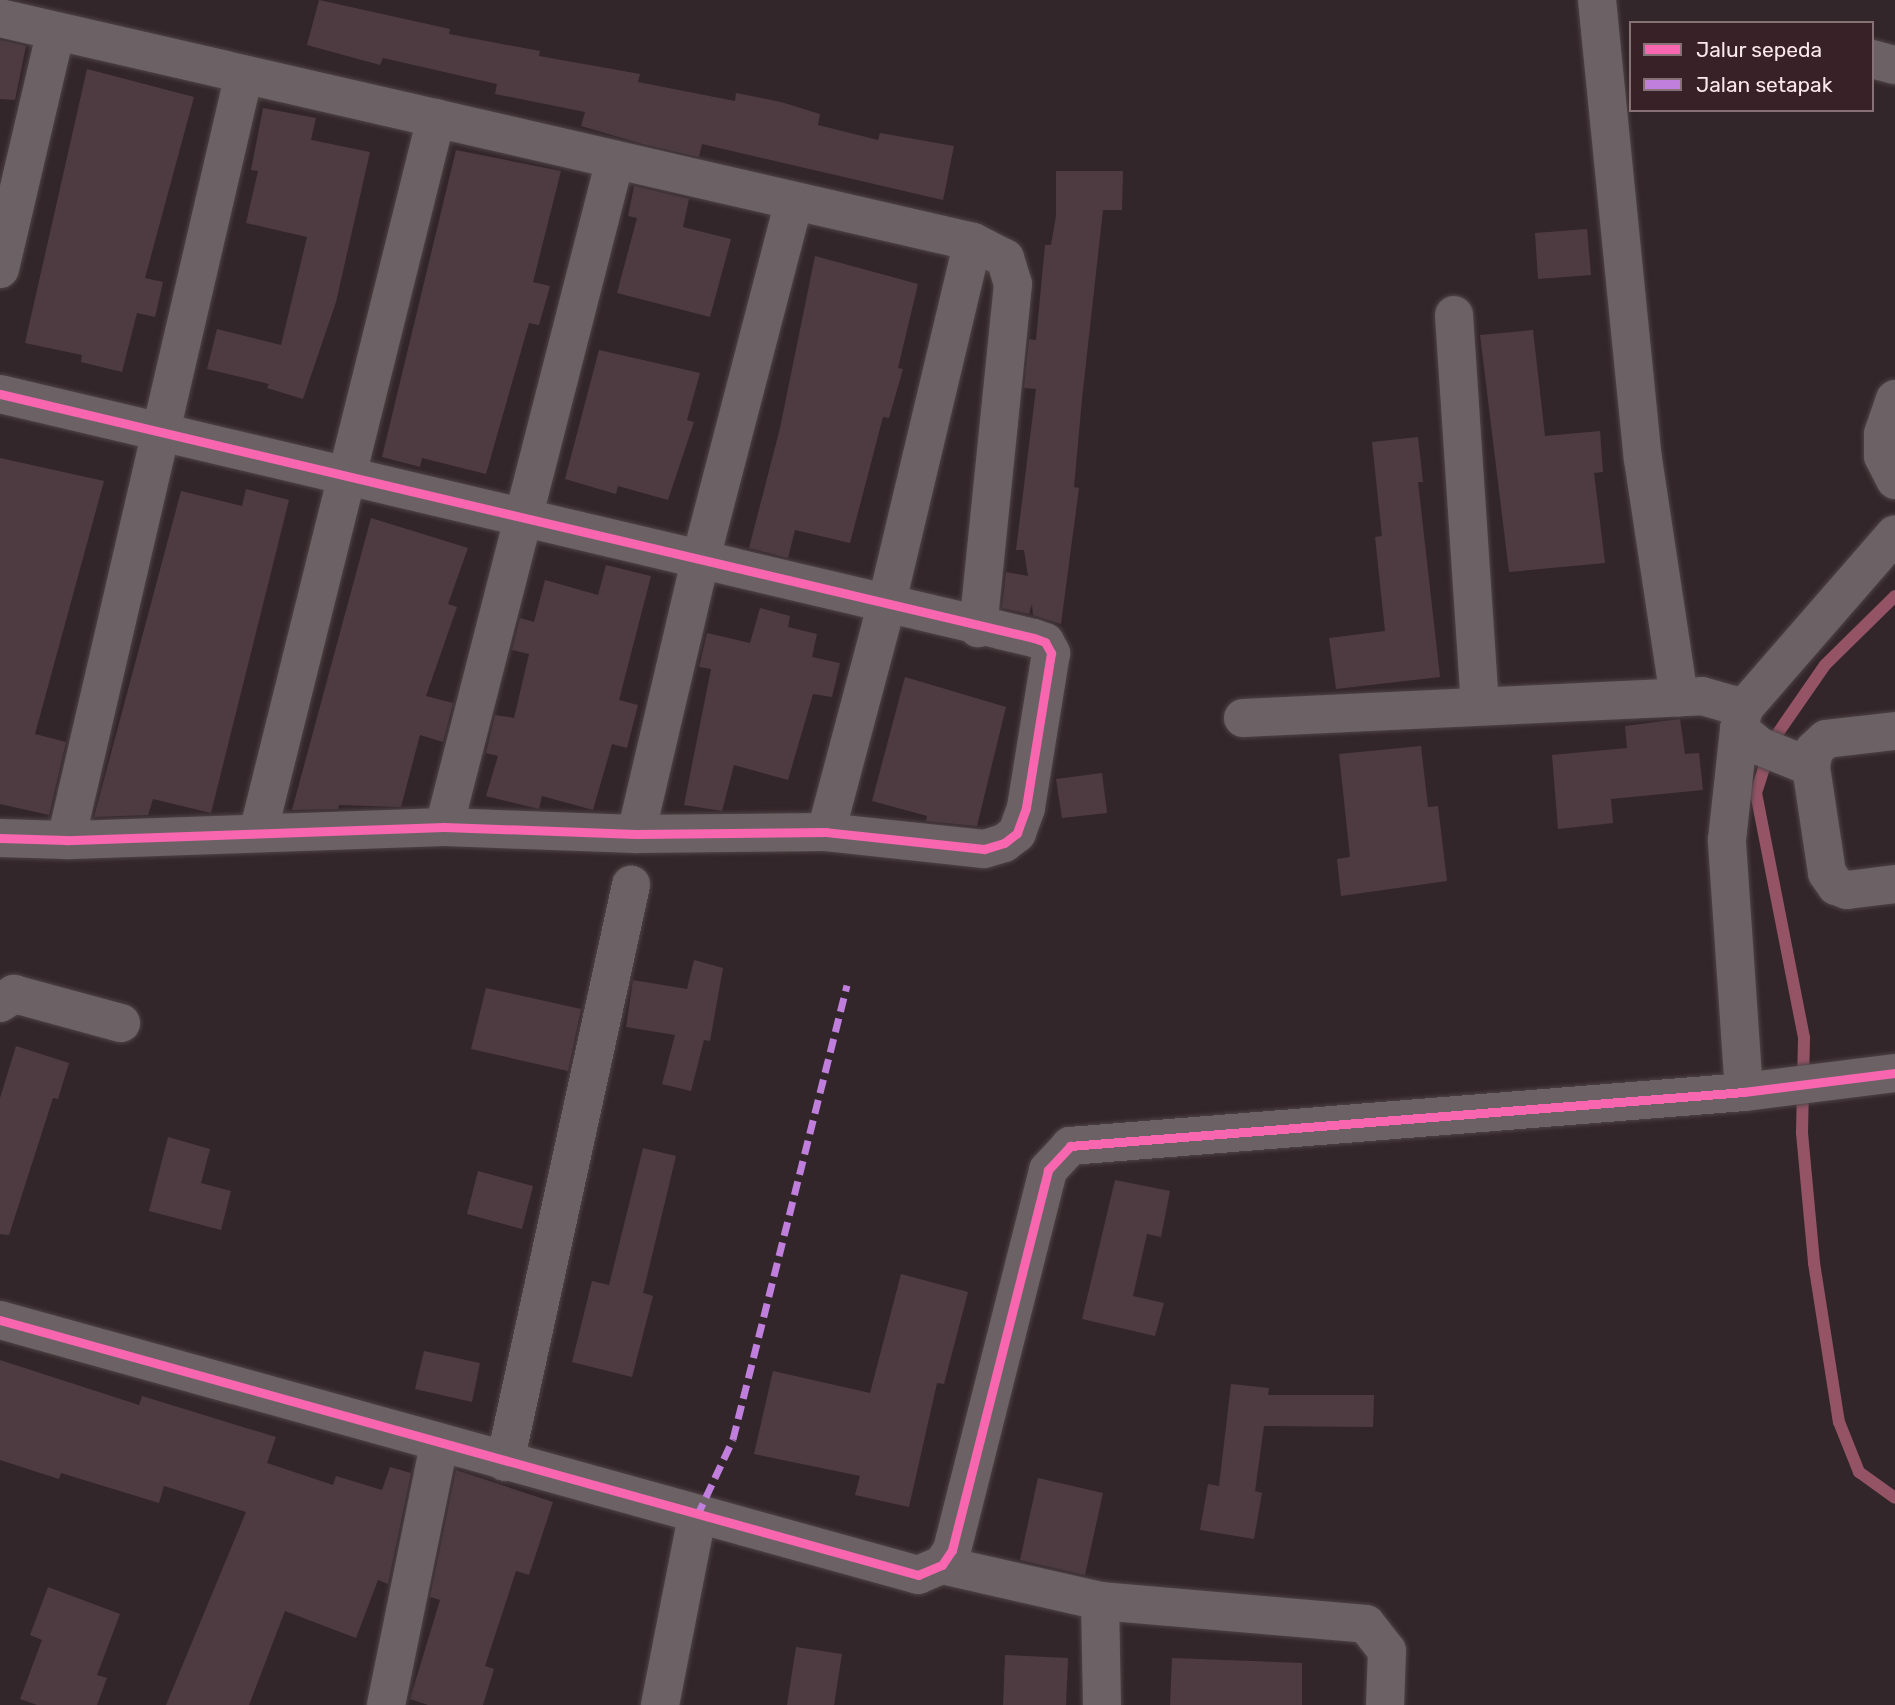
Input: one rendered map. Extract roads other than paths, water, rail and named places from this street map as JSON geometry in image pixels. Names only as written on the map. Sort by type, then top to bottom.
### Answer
[{"type":"street","points":[[1597,0],[1643,459],[1679,696]]},
{"type":"street","points":[[0,18],[973,242],[1005,258],[1013,284],[978,628]]},
{"type":"street","points":[[0,269],[56,31]]},
{"type":"street","points":[[1874,60],[1895,65]]},
{"type":"street","points":[[66,840],[244,74]]},
{"type":"street","points":[[258,833],[436,118]]},
{"type":"street","points":[[444,827],[615,160]]},
{"type":"street","points":[[636,834],[701,562],[794,202]]},
{"type":"street","points":[[826,832],[886,606],[973,242]]},
{"type":"street","points":[[1454,315],[1480,704]]},
{"type":"street","points":[[0,394],[978,628],[1034,638],[1045,642],[1051,653],[1026,808],[1017,833],[1004,843],[984,849],[826,832],[636,834],[444,827],[66,840],[0,838]]},
{"type":"street","points":[[1895,399],[1883,434],[1883,456],[1895,480]]},
{"type":"street","points":[[1750,1091],[1727,840],[1747,728],[1895,534]]},
{"type":"street","points":[[1243,718],[1480,704],[1702,696],[1802,764],[1827,873],[1836,886],[1847,890],[1895,884]]},
{"type":"street","points":[[1802,764],[1826,739],[1895,732]]},
{"type":"street","points":[[505,1462],[631,885]]},
{"type":"street","points":[[0,1003],[14,994],[121,1023]]},
{"type":"street","points":[[0,1320],[906,1576],[928,1574],[942,1565],[955,1541],[1048,1170],[1070,1146],[1750,1091],[1895,1073]]},
{"type":"street","points":[[386,1705],[439,1444]]},
{"type":"street","points":[[660,1705],[697,1516]]},
{"type":"street","points":[[942,1565],[1100,1601],[1366,1624],[1387,1651],[1385,1705]]},
{"type":"street","points":[[1100,1601],[1101,1705]]},
{"type":"waterway","points":[[1895,596],[1825,665],[1773,740],[1756,793],[1804,1038],[1802,1133],[1814,1263],[1839,1422],[1859,1472],[1895,1498]]}]
